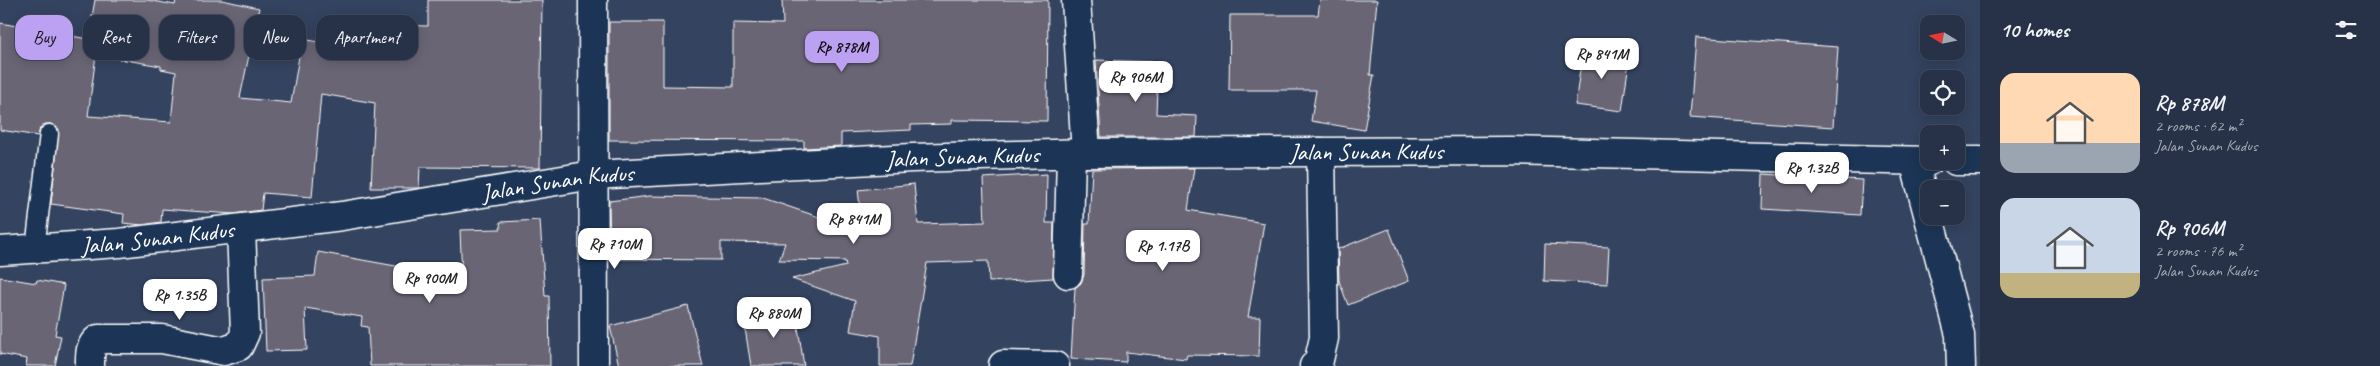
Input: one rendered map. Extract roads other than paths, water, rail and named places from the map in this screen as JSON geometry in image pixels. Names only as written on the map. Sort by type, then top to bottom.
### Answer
[{"type":"street","points":[[593,0],[594,366]]},
{"type":"street","points":[[1068,274],[1078,153],[1076,0]]},
{"type":"street","points":[[1314,366],[1318,364],[1324,338],[1321,152]]},
{"type":"street","name":"Jalan Sunan Kudus","points":[[0,251],[119,243],[342,216],[594,175],[912,158],[1078,153],[1510,152],[1920,161]]},
{"type":"street","points":[[1965,161],[1980,161]]},
{"type":"street","points":[[1923,170],[1960,335],[1961,366]]},
{"type":"street","points":[[90,366],[90,350],[98,339],[162,339],[224,351],[239,346],[244,333],[241,228]]},
{"type":"street","points":[[1003,364],[1055,366]]},
{"type":"lane","points":[[35,248],[48,134]]}]
